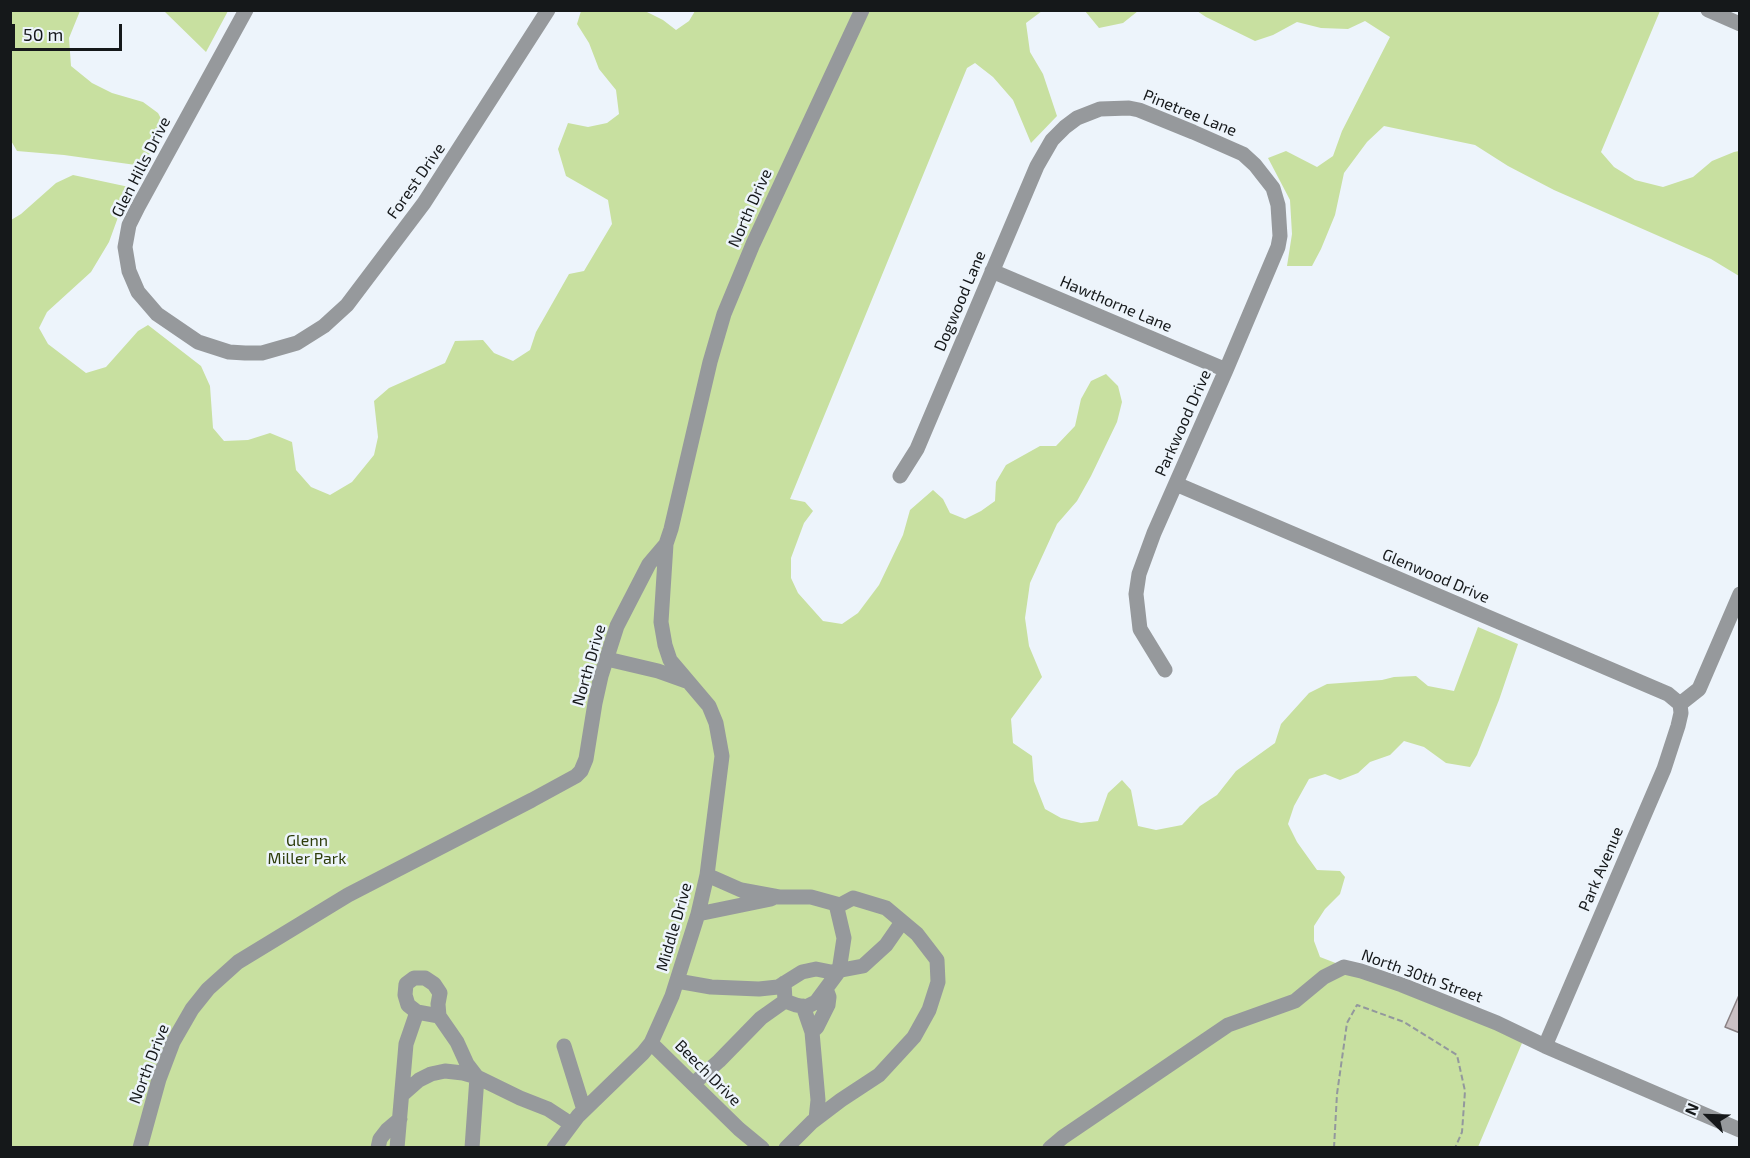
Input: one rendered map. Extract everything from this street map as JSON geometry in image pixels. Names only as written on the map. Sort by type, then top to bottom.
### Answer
[{"type":"street","name":"Glen Hills Drive","points":[[246,10],[138,207],[129,225],[125,247],[129,271],[138,292],[157,314],[189,336],[205,345],[229,352],[262,353],[286,347]]},
{"type":"street","name":"Forest Drive","points":[[286,347],[324,326],[347,305],[424,203],[548,10]]},
{"type":"street","name":"North Drive","points":[[140,1148],[159,1078],[173,1042],[192,1009],[208,989],[238,962],[348,895],[465,836],[576,776],[581,771],[586,759],[595,703],[617,626],[649,564],[666,544],[671,529],[710,362],[724,314],[753,244],[862,10]]},
{"type":"street","points":[[1707,10],[1740,24]]},
{"type":"street","name":"Pinetree Lane","points":[[1052,140],[1077,118],[1088,112],[1108,108],[1130,108],[1243,154],[1260,169],[1273,188]]},
{"type":"street","name":"Dogwood Lane","points":[[900,476],[917,449],[1037,166],[1052,140]]},
{"type":"street","name":"Parkwood Drive","points":[[1165,670],[1140,629],[1136,594],[1139,574],[1154,533],[1278,247],[1280,218],[1273,188]]},
{"type":"street","name":"Hawthorne Lane","points":[[992,271],[1226,370]]},
{"type":"street","name":"Glenwood Drive","points":[[1176,484],[1668,694],[1680,704]]},
{"type":"street","name":"Middle Drive","points":[[554,1148],[571,1124],[651,1043],[677,981],[707,876],[722,756],[719,734],[709,706],[670,660],[665,645],[661,622],[666,544]]},
{"type":"street","points":[[1680,704],[1699,689],[1740,594]]},
{"type":"street","points":[[607,659],[658,671],[689,682]]},
{"type":"street","name":"Park Avenue","points":[[1545,1046],[1664,769],[1678,726],[1681,713],[1680,704]]},
{"type":"street","points":[[707,876],[741,890],[779,897],[811,897],[840,906],[853,898],[886,908],[917,934],[937,960],[938,982],[929,1010],[914,1036],[879,1075],[816,1119],[786,1148]]},
{"type":"street","points":[[698,914],[779,897]]},
{"type":"street","points":[[785,1001],[806,1007],[816,1002],[838,971],[844,938],[836,904]]},
{"type":"street","points":[[677,981],[711,987],[759,989],[778,987],[802,972],[816,969],[831,972],[862,966],[886,945],[902,922]]},
{"type":"street","name":"North 30th Street","points":[[1050,1148],[1228,1025],[1296,1001],[1324,977],[1344,967],[1361,970],[1402,985],[1497,1023],[1740,1130]]},
{"type":"street","points":[[439,1016],[417,1012],[408,1005],[405,995],[406,984],[414,978],[425,978],[434,984],[440,993],[439,1016],[477,1077],[472,1148]]},
{"type":"street","points":[[784,983],[785,1001]]},
{"type":"street","points":[[812,1032],[818,1027],[828,1005],[829,997],[826,989]]},
{"type":"street","points":[[693,1084],[761,1018],[785,1001]]},
{"type":"street","points":[[803,1006],[812,1032],[818,1100],[816,1119]]},
{"type":"street","points":[[397,1148],[406,1044],[417,1012]]},
{"type":"street","name":"Beech Drive","points":[[651,1043],[739,1129],[762,1148]]},
{"type":"street","points":[[564,1046],[584,1110]]},
{"type":"street","points":[[402,1095],[419,1080],[438,1073],[454,1072],[477,1077],[548,1109],[571,1124]]},
{"type":"street","points":[[378,1148],[380,1139],[400,1119]]},
{"type":"path","points":[[1334,1148],[1337,1094],[1347,1023],[1357,1005],[1404,1022],[1457,1055],[1465,1091],[1462,1132],[1455,1148]]},
{"type":"green space","points":[[10,11],[80,11],[69,38],[71,66],[92,83],[112,93],[143,102],[158,113],[165,126],[143,166],[17,151],[10,139]]},
{"type":"green space","points":[[164,11],[228,11],[206,52]]},
{"type":"green space","name":"Glenn Miller Park","points":[[581,11],[645,11],[676,30],[689,21],[695,11],[1042,11],[1026,23],[1030,52],[1043,74],[1057,116],[1031,143],[1013,100],[993,77],[975,63],[967,68],[790,499],[805,502],[813,511],[804,523],[791,558],[791,578],[798,593],[823,621],[842,624],[858,613],[879,585],[903,535],[910,510],[933,490],[943,499],[950,513],[965,519],[981,511],[995,501],[996,482],[1006,465],[1040,446],[1056,446],[1075,426],[1081,399],[1091,381],[1106,374],[1118,386],[1122,402],[1117,422],[1077,501],[1057,524],[1030,583],[1025,618],[1029,646],[1042,677],[1011,719],[1013,743],[1032,756],[1034,781],[1045,809],[1061,818],[1081,823],[1098,821],[1108,793],[1122,780],[1131,790],[1138,826],[1156,830],[1182,825],[1200,806],[1217,795],[1236,771],[1275,743],[1281,724],[1309,693],[1327,684],[1416,676],[1428,686],[1454,691],[1478,627],[1518,644],[1499,700],[1470,767],[1446,763],[1424,747],[1404,741],[1390,755],[1370,762],[1358,773],[1340,780],[1325,774],[1309,779],[1294,806],[1288,824],[1297,842],[1317,870],[1340,871],[1345,877],[1340,894],[1325,909],[1314,926],[1314,941],[1320,957],[1525,1036],[1478,1147],[11,1148],[11,220],[56,183],[73,175],[129,187],[109,242],[91,272],[47,312],[39,328],[48,344],[86,373],[106,367],[138,331],[148,325],[201,366],[210,386],[213,428],[224,441],[248,440],[270,433],[292,442],[296,470],[311,487],[330,495],[352,482],[374,455],[378,437],[374,401],[389,388],[445,363],[455,341],[483,340],[494,353],[513,361],[530,350],[536,332],[569,274],[584,271],[612,224],[608,200],[566,176],[558,149],[568,123],[588,127],[607,123],[619,114],[616,90],[599,69],[589,43],[577,24]]},
{"type":"green space","points":[[1085,11],[1138,11],[1123,23],[1099,28]]},
{"type":"green space","points":[[1197,11],[1660,11],[1601,152],[1614,167],[1635,180],[1663,187],[1693,177],[1712,161],[1739,151],[1739,276],[1711,259],[1554,190],[1508,166],[1475,145],[1384,126],[1367,142],[1344,173],[1335,215],[1312,266],[1287,266],[1292,234],[1290,200],[1268,158],[1286,151],[1317,167],[1333,156],[1342,131],[1390,37],[1365,21],[1348,29],[1321,28],[1297,22],[1273,35],[1255,41]]},
{"type":"building","points":[[1740,993],[1740,1033],[1725,1027]]}]
